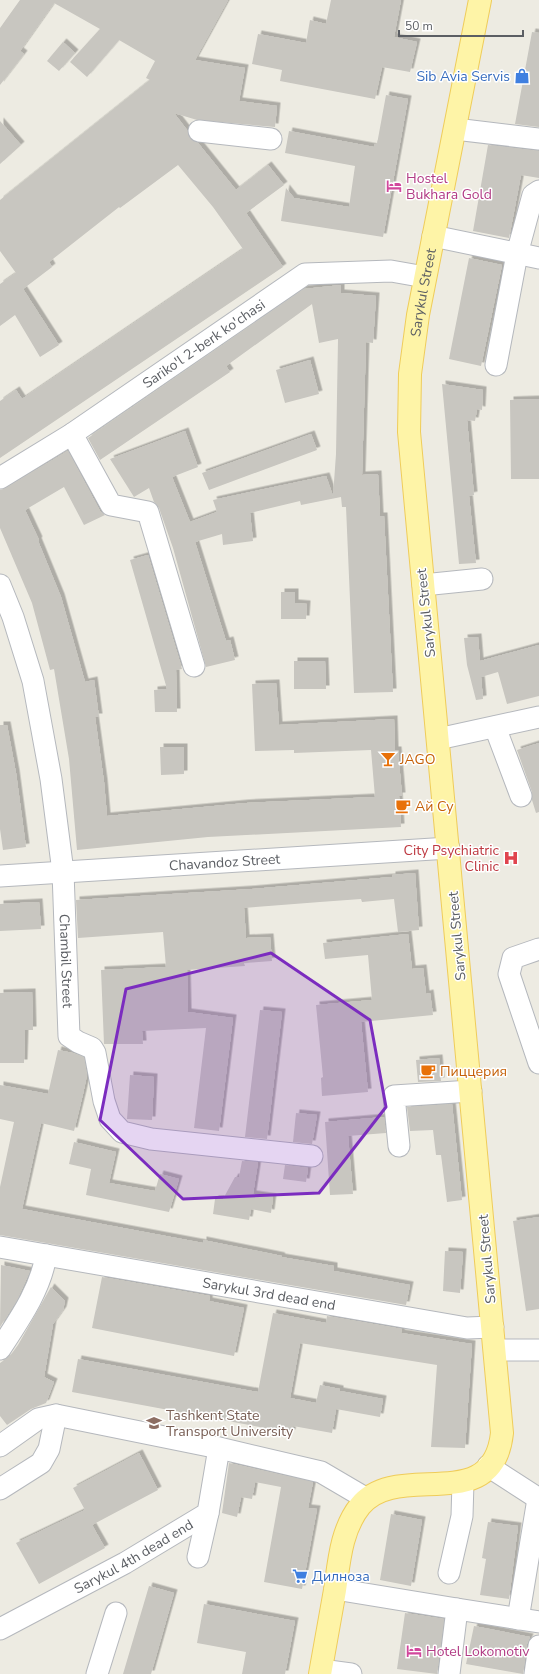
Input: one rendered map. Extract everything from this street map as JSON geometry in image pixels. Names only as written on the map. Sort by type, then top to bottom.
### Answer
[{"type":"main road","name":"Sarykul Street","points":[[320,1672],[335,1589],[340,1551],[349,1524],[360,1506],[367,1499],[384,1489],[392,1487],[463,1482],[477,1476],[488,1466],[499,1446],[502,1433],[449,848],[409,432],[411,361],[425,277],[480,0]]},
{"type":"street","points":[[455,128],[539,139]]},
{"type":"street","points":[[199,131],[271,139]]},
{"type":"street","points":[[496,365],[518,254],[533,195],[539,191]]},
{"type":"street","points":[[433,236],[539,258]]},
{"type":"street","name":"Sariko'l 2-berk ko'chasi","points":[[0,478],[72,434],[305,274],[391,271],[425,277]]},
{"type":"street","points":[[72,434],[111,505],[148,512],[194,666]]},
{"type":"street","points":[[424,585],[482,579]]},
{"type":"street","name":"Chambil Street","points":[[0,585],[6,619],[33,680],[51,779],[63,872],[69,1036],[92,1048],[95,1053],[104,1101],[110,1119],[122,1132],[150,1139],[312,1156]]},
{"type":"street","points":[[438,739],[539,717]]},
{"type":"street","points":[[495,727],[521,796]]},
{"type":"street","name":"Chavandoz Street","points":[[0,876],[449,848]]},
{"type":"street","points":[[539,949],[513,958],[510,974],[539,1063]]},
{"type":"street","points":[[399,1146],[394,1096],[471,1090]]},
{"type":"street","name":"Sarykul 3rd dead end","points":[[0,1246],[467,1328],[493,1327]]},
{"type":"street","points":[[0,1349],[17,1324],[44,1273],[46,1255]]},
{"type":"street","points":[[495,1350],[539,1350]]},
{"type":"street","points":[[0,1446],[38,1419],[56,1415],[219,1448],[321,1472],[367,1499]]},
{"type":"street","points":[[0,1489],[42,1463],[49,1449],[56,1415]]},
{"type":"street","name":"Sarykul 4th dead end","points":[[0,1629],[125,1563],[208,1513],[219,1448]]},
{"type":"street","points":[[488,1466],[538,1499],[518,1619]]},
{"type":"street","points":[[449,1573],[462,1516],[463,1482]]},
{"type":"street","points":[[198,1557],[208,1513]]},
{"type":"street","points":[[335,1589],[539,1622]]},
{"type":"street","points":[[449,1674],[457,1609]]},
{"type":"street","points":[[97,1674],[116,1613]]},
{"type":"street","points":[[535,1674],[539,1646]]},
{"type":"street","points":[[320,1672],[351,1674]]},
{"type":"highlighted area","points":[[271,953],[370,1020],[386,1107],[319,1193],[183,1199],[100,1120],[126,989]]},
{"type":"building","points":[[20,0],[228,0],[195,60],[245,68],[239,101],[277,106],[275,127],[197,120],[174,113],[187,130],[188,135],[192,140],[198,143],[236,190],[268,165],[284,185],[246,213],[283,267],[0,458],[0,401],[16,390],[22,399],[243,249],[213,207],[178,165],[120,208],[119,207],[49,262],[52,267],[23,289],[59,345],[40,357],[15,315],[0,326],[0,284],[16,273],[0,251],[0,200],[150,80],[146,78],[155,61],[119,40],[87,77],[70,62],[100,29],[54,3],[20,51],[24,54],[0,85],[0,28]]},
{"type":"building","points":[[331,0],[401,0],[394,37],[417,42],[410,72],[382,67],[375,99],[280,81],[282,70],[252,64],[258,34],[306,43],[310,20],[326,24]]},
{"type":"building","points":[[532,32],[539,33],[539,127],[515,124]]},
{"type":"building","points":[[63,42],[75,53],[59,71],[47,61]]},
{"type":"building","points":[[386,95],[408,99],[383,237],[281,221],[286,188],[294,198],[349,207],[355,166],[285,153],[289,131],[374,147],[374,144],[377,144]]},
{"type":"building","points":[[0,121],[21,145],[0,164]]},
{"type":"building","points":[[488,145],[539,151],[539,178],[521,175],[509,238],[473,231]]},
{"type":"building","points":[[469,258],[502,265],[481,366],[449,359]]},
{"type":"building","points":[[341,285],[341,293],[376,296],[373,343],[366,342],[362,475],[378,474],[380,516],[384,516],[393,692],[354,693],[346,507],[342,507],[341,497],[301,505],[300,501],[250,513],[253,541],[223,545],[222,534],[195,542],[226,641],[230,640],[235,660],[206,667],[173,548],[159,508],[154,502],[149,488],[134,497],[110,459],[185,431],[198,467],[172,477],[190,522],[217,512],[213,500],[326,476],[333,496],[336,454],[338,339],[319,343],[312,304],[226,366],[230,372],[100,460],[88,438],[304,289]]},
{"type":"building","points":[[310,360],[319,394],[285,403],[276,370]]},
{"type":"building","points":[[442,384],[483,390],[482,410],[477,409],[475,421],[467,420],[474,495],[469,496],[476,563],[459,564]]},
{"type":"building","points":[[539,399],[539,479],[511,479],[510,400]]},
{"type":"building","points":[[311,434],[317,450],[209,490],[202,473]]},
{"type":"building","points":[[68,451],[100,511],[105,515],[84,525],[64,487],[25,510],[39,540],[38,541],[61,597],[85,682],[94,680],[99,717],[95,717],[107,816],[246,803],[375,797],[371,750],[294,753],[294,750],[255,751],[252,684],[276,683],[279,725],[394,719],[395,750],[398,750],[402,796],[399,796],[401,827],[208,837],[77,850],[69,759],[54,669],[50,670],[32,603],[0,528],[0,490],[6,488]]},
{"type":"building","points":[[148,555],[182,669],[176,670],[177,712],[155,712],[154,690],[167,689],[130,560]]},
{"type":"building","points":[[281,592],[295,592],[295,603],[307,604],[306,619],[281,619]]},
{"type":"building","points":[[478,637],[480,661],[539,645],[539,696],[507,704],[498,672],[481,677],[483,699],[476,700],[467,665],[464,638]]},
{"type":"building","points":[[294,661],[325,661],[326,689],[294,689]]},
{"type":"building","points":[[0,725],[7,725],[16,773],[26,847],[3,850],[0,829]]},
{"type":"building","points":[[539,743],[539,812],[536,813],[532,800],[532,792],[517,750]]},
{"type":"building","points":[[160,747],[184,747],[184,774],[161,775]]},
{"type":"building","points":[[415,873],[419,930],[398,932],[394,899],[362,902],[361,899],[244,908],[246,938],[270,937],[272,961],[244,963],[245,966],[187,970],[188,1012],[233,1018],[219,1131],[194,1128],[206,1028],[142,1031],[143,1044],[104,1044],[101,970],[166,967],[163,932],[78,938],[76,900],[252,889],[392,877],[392,875]]},
{"type":"building","points":[[39,902],[41,929],[0,931],[0,904]]},
{"type":"building","points":[[408,934],[412,969],[423,968],[426,994],[430,993],[433,1015],[361,1022],[368,1092],[322,1096],[321,1078],[323,1077],[316,1005],[372,1000],[368,955],[325,959],[323,943]]},
{"type":"building","points":[[32,992],[33,1030],[25,1030],[24,1063],[0,1063],[0,993]]},
{"type":"building","points":[[260,1010],[282,1012],[267,1139],[245,1137]]},
{"type":"building","points":[[58,1050],[84,1057],[87,1075],[83,1094],[74,1131],[41,1123],[22,1209],[203,1243],[203,1240],[282,1256],[281,1257],[334,1266],[334,1271],[410,1285],[406,1305],[0,1235],[0,1187],[14,1122],[0,1119],[0,1085],[48,1094]]},
{"type":"building","name":"Пиццерия","points":[[439,1058],[441,1081],[418,1082],[416,1060]]},
{"type":"building","points":[[130,1075],[154,1077],[152,1120],[127,1119]]},
{"type":"building","points":[[452,1104],[462,1200],[447,1202],[441,1155],[436,1155],[433,1130],[410,1131],[407,1107]]},
{"type":"building","points":[[296,1113],[317,1115],[312,1144],[293,1142]]},
{"type":"building","points":[[384,1117],[386,1133],[348,1136],[353,1194],[330,1195],[325,1122]]},
{"type":"building","points":[[74,1142],[116,1152],[109,1183],[155,1191],[160,1174],[179,1179],[169,1212],[86,1195],[91,1169],[69,1164]]},
{"type":"building","points":[[242,1161],[258,1162],[253,1194],[273,1197],[271,1213],[251,1209],[249,1220],[213,1214],[215,1199],[223,1199],[235,1177],[239,1177]]},
{"type":"building","points":[[285,1165],[308,1168],[306,1182],[283,1179]]},
{"type":"building","points":[[539,1217],[539,1309],[526,1311],[513,1221]]},
{"type":"building","points":[[445,1251],[463,1252],[460,1293],[443,1291]]},
{"type":"building","points":[[1,1265],[30,1271],[18,1298],[0,1327]]},
{"type":"building","points":[[102,1277],[210,1296],[209,1301],[244,1308],[234,1356],[92,1328]]},
{"type":"building","points":[[51,1287],[65,1301],[63,1310],[53,1324],[44,1377],[54,1382],[46,1403],[31,1409],[7,1425],[0,1416],[0,1363],[10,1356],[18,1345]]},
{"type":"building","points":[[273,1313],[326,1323],[327,1316],[402,1329],[401,1333],[472,1344],[465,1448],[431,1447],[437,1365],[300,1343],[290,1398],[316,1403],[320,1385],[340,1389],[340,1391],[383,1399],[380,1417],[336,1409],[332,1433],[293,1426],[292,1433],[72,1392],[78,1359],[258,1392]]},
{"type":"building","points":[[139,1453],[158,1490],[92,1525],[105,1548],[39,1584],[16,1543],[85,1510],[73,1488]]},
{"type":"building","points":[[229,1463],[313,1482],[308,1508],[317,1509],[302,1589],[264,1582],[281,1487],[255,1482],[252,1499],[241,1497],[237,1517],[222,1513]]},
{"type":"building","points":[[391,1514],[422,1520],[411,1586],[380,1580]]},
{"type":"building","points":[[488,1522],[518,1526],[509,1599],[480,1595],[486,1559],[482,1558]]},
{"type":"building","points":[[149,1586],[174,1593],[151,1674],[123,1674]]},
{"type":"building","points":[[204,1604],[295,1621],[285,1674],[242,1674],[246,1652],[197,1643]]},
{"type":"building","points":[[405,1613],[444,1619],[437,1674],[397,1669]]},
{"type":"building","points":[[474,1626],[530,1637],[527,1644],[523,1674],[466,1664]]},
{"type":"place","name":"Sib Avia Servis","points":[[522,76]]},
{"type":"place","name":"Hostel Bukhara Gold","points":[[394,186]]},
{"type":"place","name":"JAGO","points":[[388,759]]},
{"type":"place","name":"Ай Су","points":[[403,806]]},
{"type":"place","name":"City Psychiatric Clinic","points":[[511,858]]},
{"type":"place","name":"Пиццерия","points":[[428,1071]]},
{"type":"place","name":"Tashkent State Transport University","points":[[154,1423]]},
{"type":"place","name":"Дилноза","points":[[300,1576]]},
{"type":"place","name":"Hotel Lokomotiv","points":[[414,1651]]}]
